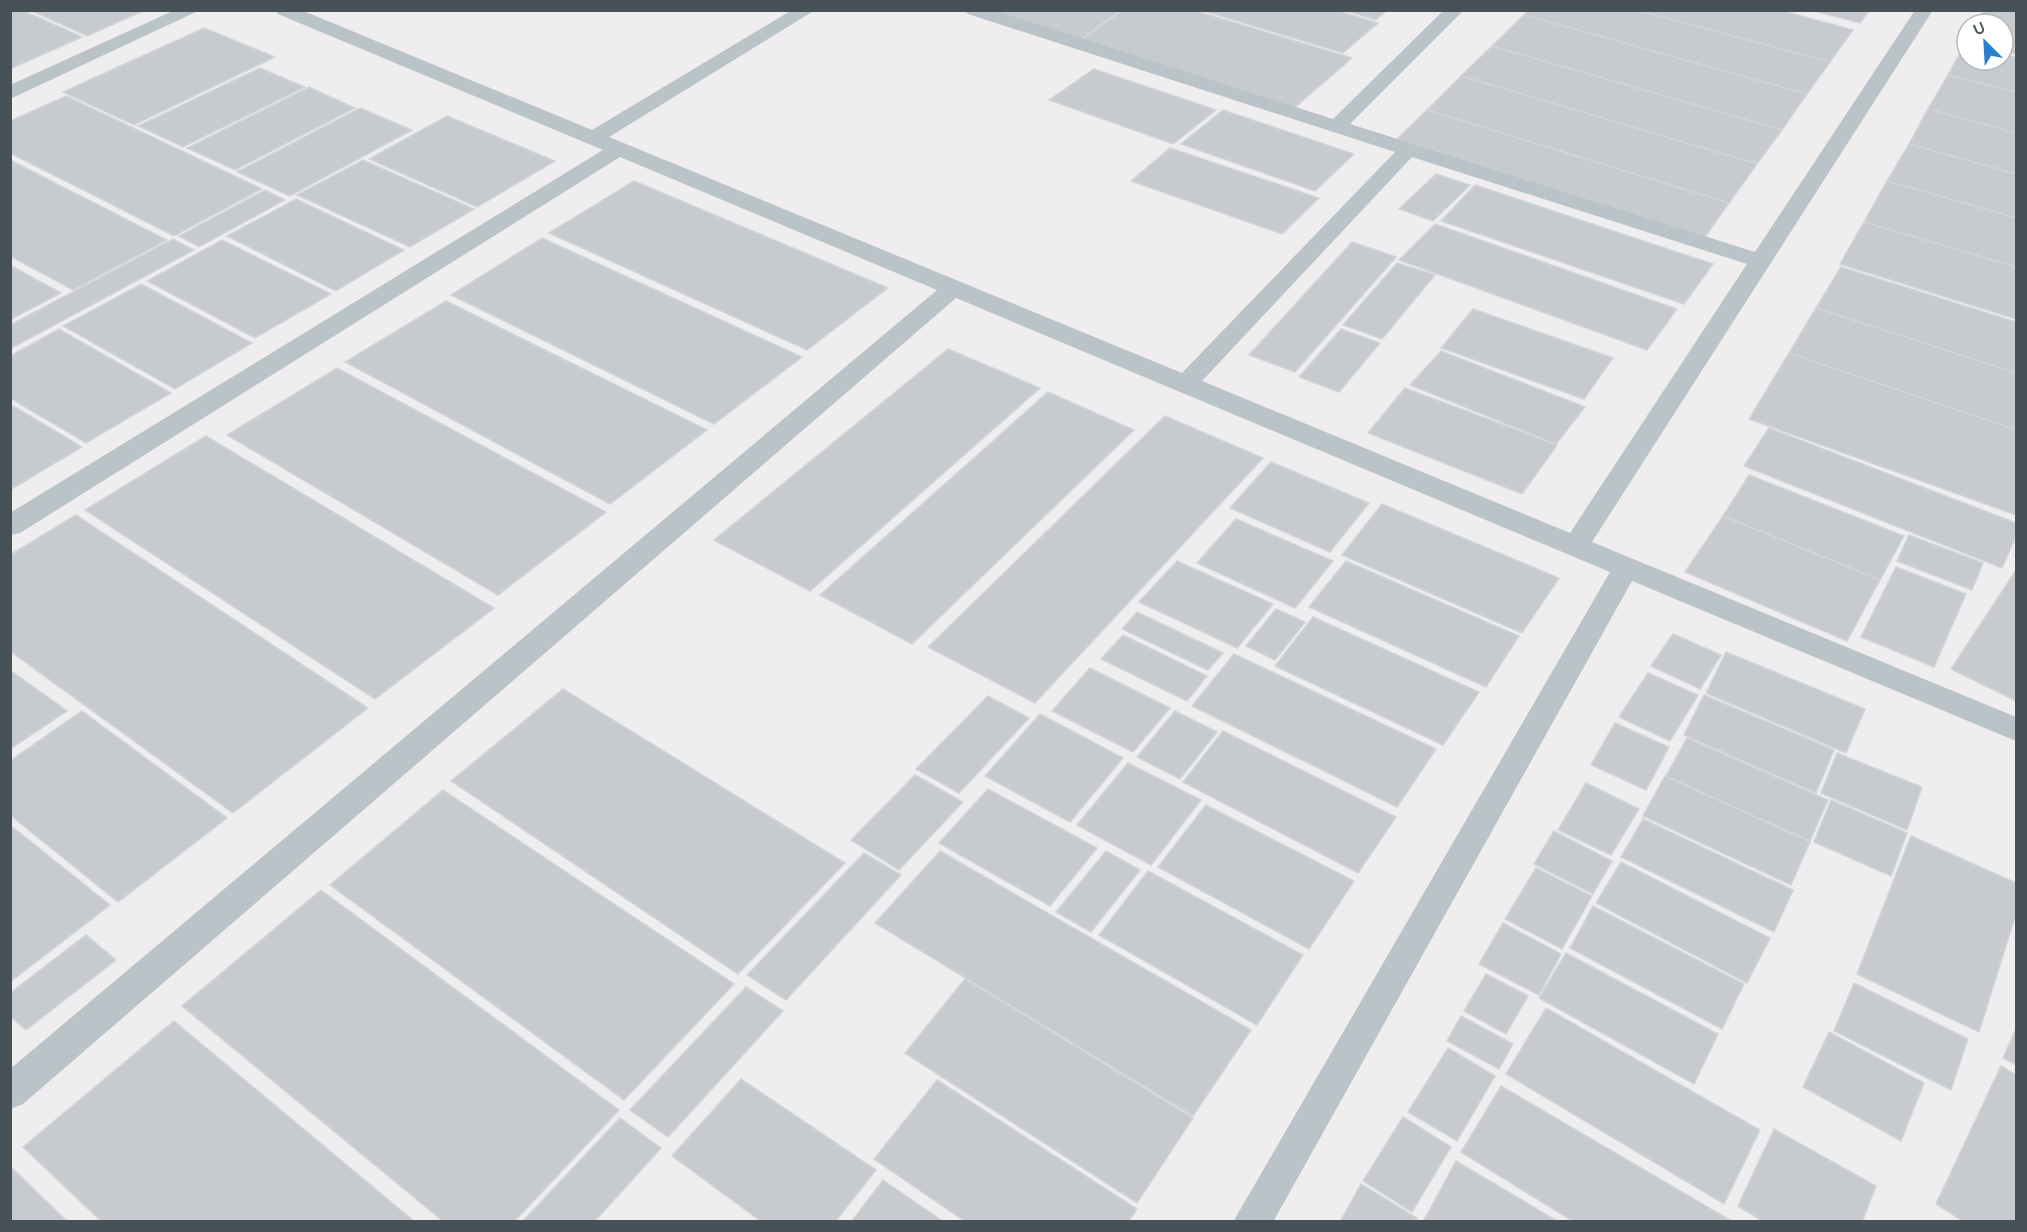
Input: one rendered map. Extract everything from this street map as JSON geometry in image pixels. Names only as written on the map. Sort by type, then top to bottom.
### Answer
[{"type":"lane","points":[[10,93],[192,10]]},
{"type":"lane","points":[[284,10],[2016,729]]},
{"type":"lane","points":[[593,138],[806,10]]},
{"type":"lane","points":[[974,10],[1337,126],[1407,151],[1761,261]]},
{"type":"lane","points":[[1337,126],[1455,10]]},
{"type":"lane","points":[[1575,546],[1923,10]]},
{"type":"lane","points":[[10,526],[618,150]]},
{"type":"lane","points":[[1185,384],[1407,151]]},
{"type":"lane","points":[[10,1092],[954,288]]},
{"type":"lane","points":[[1252,1221],[1626,567]]},
{"type":"building","points":[[10,10],[22,10],[82,37],[10,69]]},
{"type":"building","points":[[30,10],[145,10],[87,36]]},
{"type":"building","points":[[993,10],[1121,10],[1081,39]]},
{"type":"building","points":[[1123,10],[1193,10],[1352,58],[1293,109],[1080,41]]},
{"type":"building","points":[[1201,10],[1335,10],[1378,23],[1343,53]]},
{"type":"building","points":[[1343,10],[1387,10],[1376,20]]},
{"type":"building","points":[[1529,10],[1637,10],[1830,62],[1807,94],[1524,15]]},
{"type":"building","points":[[1637,10],[1779,10],[1853,30],[1830,62]]},
{"type":"building","points":[[1810,10],[1870,10],[1860,23]]},
{"type":"building","points":[[1984,10],[2016,10],[2016,54],[2015,12],[1983,12]]},
{"type":"building","points":[[1524,15],[1807,94],[1782,130],[1492,46]]},
{"type":"building","points":[[204,28],[275,57],[134,125],[63,92]]},
{"type":"building","points":[[1492,46],[1782,130],[1757,164],[1461,76]]},
{"type":"building","points":[[2016,57],[2016,92],[1948,75],[1955,62],[1955,72],[2015,72]]},
{"type":"building","points":[[260,68],[305,87],[183,147],[138,126]]},
{"type":"building","points":[[1094,69],[1216,110],[1173,144],[1049,100]]},
{"type":"building","points":[[1948,75],[2016,92],[2016,133],[1928,109]]},
{"type":"building","points":[[1461,76],[1757,164],[1729,203],[1427,110]]},
{"type":"building","points":[[309,87],[355,108],[235,170],[187,148]]},
{"type":"building","points":[[66,96],[262,189],[174,236],[10,153],[10,121]]},
{"type":"building","points":[[360,108],[412,130],[290,196],[237,172]]},
{"type":"building","points":[[1928,109],[2016,133],[2016,174],[1909,144]]},
{"type":"building","points":[[1223,110],[1354,154],[1315,191],[1181,144]]},
{"type":"building","points":[[1427,110],[1729,203],[1705,237],[1397,139]]},
{"type":"building","points":[[447,116],[555,161],[477,207],[369,159]]},
{"type":"building","points":[[1909,144],[2016,174],[2016,218],[1887,181]]},
{"type":"building","points":[[1170,148],[1319,198],[1282,234],[1131,181]]},
{"type":"building","points":[[10,160],[167,240],[73,290],[10,256]]},
{"type":"building","points":[[363,160],[474,209],[410,247],[297,195]]},
{"type":"building","points":[[1436,174],[1470,185],[1433,221],[1399,209]]},
{"type":"building","points":[[634,181],[888,288],[807,350],[549,233]]},
{"type":"building","points":[[1887,181],[2016,218],[2016,267],[1864,222]]},
{"type":"building","points":[[1475,185],[1713,264],[1684,304],[1441,221]]},
{"type":"building","points":[[265,190],[285,200],[199,247],[179,236]]},
{"type":"building","points":[[296,199],[404,250],[336,291],[227,236]]},
{"type":"building","points":[[1864,222],[2016,267],[2016,319],[1840,264]]},
{"type":"building","points":[[1435,224],[1677,309],[1647,350],[1399,260]]},
{"type":"building","points":[[542,238],[802,357],[714,424],[451,295]]},
{"type":"building","points":[[173,239],[194,250],[10,349],[10,325]]},
{"type":"building","points":[[222,240],[331,294],[255,338],[147,281]]},
{"type":"building","points":[[1352,242],[1396,257],[1295,372],[1249,355]]},
{"type":"building","points":[[1397,263],[1435,275],[1382,339],[1343,325]]},
{"type":"building","points":[[10,265],[61,293],[10,320]]},
{"type":"building","points":[[1841,267],[2016,322],[2016,373],[1816,308]]},
{"type":"building","points":[[141,284],[252,343],[175,389],[63,326]]},
{"type":"building","points":[[446,301],[707,430],[610,504],[345,362]]},
{"type":"building","points":[[1816,308],[2016,373],[2016,430],[1789,353]]},
{"type":"building","points":[[1473,309],[1613,358],[1584,399],[1441,348]]},
{"type":"building","points":[[59,329],[171,393],[86,443],[10,398],[10,356]]},
{"type":"building","points":[[1341,329],[1380,343],[1339,392],[1299,377]]},
{"type":"building","points":[[948,349],[1040,388],[810,591],[714,540]]},
{"type":"building","points":[[1441,351],[1585,407],[1556,444],[1410,385]]},
{"type":"building","points":[[1789,353],[2016,430],[2016,515],[1749,419]]},
{"type":"building","points":[[337,368],[606,512],[498,595],[227,435]]},
{"type":"building","points":[[1405,388],[1557,445],[1522,494],[1368,433]]},
{"type":"building","points":[[1048,392],[1134,430],[912,644],[820,595]]},
{"type":"building","points":[[10,404],[82,447],[10,490]]},
{"type":"building","points":[[1165,416],[1263,458],[1035,703],[928,647]]},
{"type":"building","points":[[1769,428],[2016,523],[2016,536],[2002,568],[1744,466]]},
{"type":"building","points":[[206,436],[494,608],[375,699],[85,510]]},
{"type":"building","points":[[1271,462],[1369,503],[1330,552],[1230,508]]},
{"type":"building","points":[[1749,475],[1904,536],[1880,580],[1723,516]]},
{"type":"building","points":[[1382,504],[1559,578],[1522,633],[1342,555]]},
{"type":"building","points":[[76,515],[368,708],[233,813],[10,651],[10,555]]},
{"type":"building","points":[[1723,516],[1880,580],[1847,641],[1685,572]]},
{"type":"building","points":[[1236,519],[1333,561],[1295,608],[1197,563]]},
{"type":"building","points":[[1909,535],[1983,563],[1972,590],[1897,561]]},
{"type":"building","points":[[1177,561],[1273,604],[1237,648],[1139,602]]},
{"type":"building","points":[[1346,561],[1519,636],[1486,687],[1309,607]]},
{"type":"building","points":[[1896,567],[1966,594],[1934,667],[1861,637]]},
{"type":"building","points":[[2016,570],[2016,701],[1951,669]]},
{"type":"building","points":[[1276,609],[1305,622],[1275,660],[1246,646]]},
{"type":"building","points":[[1137,612],[1223,653],[1208,670],[1122,629]]},
{"type":"building","points":[[1313,617],[1479,692],[1443,745],[1275,666]]},
{"type":"building","points":[[1673,634],[1721,655],[1700,689],[1651,666]]},
{"type":"building","points":[[1123,635],[1207,676],[1187,701],[1101,659]]},
{"type":"building","points":[[1726,652],[1865,709],[1846,753],[1706,693]]},
{"type":"building","points":[[1234,654],[1436,749],[1397,807],[1192,706]]},
{"type":"building","points":[[1090,668],[1170,708],[1133,752],[1052,711]]},
{"type":"building","points":[[10,670],[67,711],[10,749]]},
{"type":"building","points":[[1648,673],[1698,695],[1670,741],[1619,717]]},
{"type":"building","points":[[563,689],[845,863],[738,974],[451,781]]},
{"type":"building","points":[[1704,695],[1834,750],[1816,793],[1684,735]]},
{"type":"building","points":[[988,696],[1029,718],[959,793],[916,769]]},
{"type":"building","points":[[82,711],[227,818],[118,902],[10,815],[10,761]]},
{"type":"building","points":[[1175,711],[1217,732],[1180,779],[1137,757]]},
{"type":"building","points":[[1040,714],[1123,758],[1070,822],[985,776]]},
{"type":"building","points":[[1615,723],[1669,747],[1646,790],[1591,765]]},
{"type":"building","points":[[1223,731],[1396,817],[1358,873],[1183,782]]},
{"type":"building","points":[[1687,738],[1828,800],[1810,841],[1666,776]]},
{"type":"building","points":[[1837,753],[1922,787],[1907,830],[1821,793]]},
{"type":"building","points":[[1128,763],[1201,800],[1151,865],[1077,825]]},
{"type":"building","points":[[915,775],[963,802],[899,870],[851,840]]},
{"type":"building","points":[[1665,776],[1810,842],[1791,885],[1643,816]]},
{"type":"building","points":[[1586,783],[1639,809],[1611,855],[1558,830]]},
{"type":"building","points":[[988,789],[1097,848],[1050,906],[939,843]]},
{"type":"building","points":[[443,790],[734,984],[624,1100],[330,885]]},
{"type":"building","points":[[1831,800],[1907,833],[1891,876],[1814,842]]},
{"type":"building","points":[[1206,805],[1354,881],[1309,949],[1158,867]]},
{"type":"building","points":[[1643,819],[1793,890],[1774,932],[1621,857]]},
{"type":"building","points":[[10,825],[110,905],[10,982]]},
{"type":"building","points":[[1554,831],[1612,861],[1593,894],[1534,864]]},
{"type":"building","points":[[1911,836],[2016,883],[2016,914],[1979,1032],[1857,974]]},
{"type":"building","points":[[940,851],[1251,1030],[1193,1116],[875,923]]},
{"type":"building","points":[[1106,851],[1140,870],[1091,932],[1056,912]]},
{"type":"building","points":[[864,853],[901,875],[786,1000],[747,975]]},
{"type":"building","points":[[1621,862],[1770,938],[1747,983],[1596,903]]},
{"type":"building","points":[[1536,868],[1592,896],[1562,949],[1505,919]]},
{"type":"building","points":[[1148,871],[1303,955],[1257,1025],[1099,935]]},
{"type":"building","points":[[321,890],[619,1110],[514,1222],[444,1222],[182,1006]]},
{"type":"building","points":[[1593,906],[1744,984],[1722,1029],[1570,948]]},
{"type":"building","points":[[1503,923],[1561,954],[1539,995],[1479,964]]},
{"type":"building","points":[[86,935],[116,960],[26,1030],[10,1016],[10,993]]},
{"type":"building","points":[[1566,953],[1718,1034],[1694,1084],[1539,998]]},
{"type":"building","points":[[1486,974],[1528,996],[1506,1034],[1464,1011]]},
{"type":"building","points":[[965,979],[1193,1118],[1137,1203],[905,1053]]},
{"type":"building","points":[[1854,983],[1968,1039],[1951,1090],[1834,1031]]},
{"type":"building","points":[[746,987],[783,1011],[668,1137],[630,1110]]},
{"type":"building","points":[[1546,1008],[1760,1130],[1724,1204],[1506,1074]]},
{"type":"building","points":[[1461,1016],[1513,1044],[1499,1069],[1447,1041]]},
{"type":"building","points":[[174,1021],[415,1222],[102,1222],[23,1147]]},
{"type":"building","points":[[2016,1029],[2016,1065],[2003,1058]]},
{"type":"building","points":[[1829,1032],[1924,1083],[1901,1141],[1803,1087]]},
{"type":"building","points":[[1448,1048],[1495,1076],[1457,1141],[1408,1112]]},
{"type":"building","points":[[2001,1066],[2016,1075],[2016,1222],[1964,1222],[1936,1204]]},
{"type":"building","points":[[741,1079],[876,1170],[835,1222],[762,1222],[672,1156]]},
{"type":"building","points":[[937,1080],[1137,1209],[1128,1222],[966,1222],[874,1159]]},
{"type":"building","points":[[1501,1086],[1730,1220],[1729,1222],[1574,1222],[1461,1152]]},
{"type":"building","points":[[1403,1117],[1451,1147],[1412,1212],[1363,1181]]},
{"type":"building","points":[[620,1118],[661,1148],[594,1222],[522,1222]]},
{"type":"building","points":[[1774,1129],[1876,1186],[1862,1222],[1764,1222],[1738,1206]]},
{"type":"building","points":[[1456,1161],[1559,1222],[1423,1222]]},
{"type":"building","points":[[12,1168],[68,1222],[10,1222]]},
{"type":"building","points":[[883,1180],[944,1222],[851,1222]]},
{"type":"building","points":[[1361,1184],[1417,1218],[1416,1222],[1340,1222]]}]
